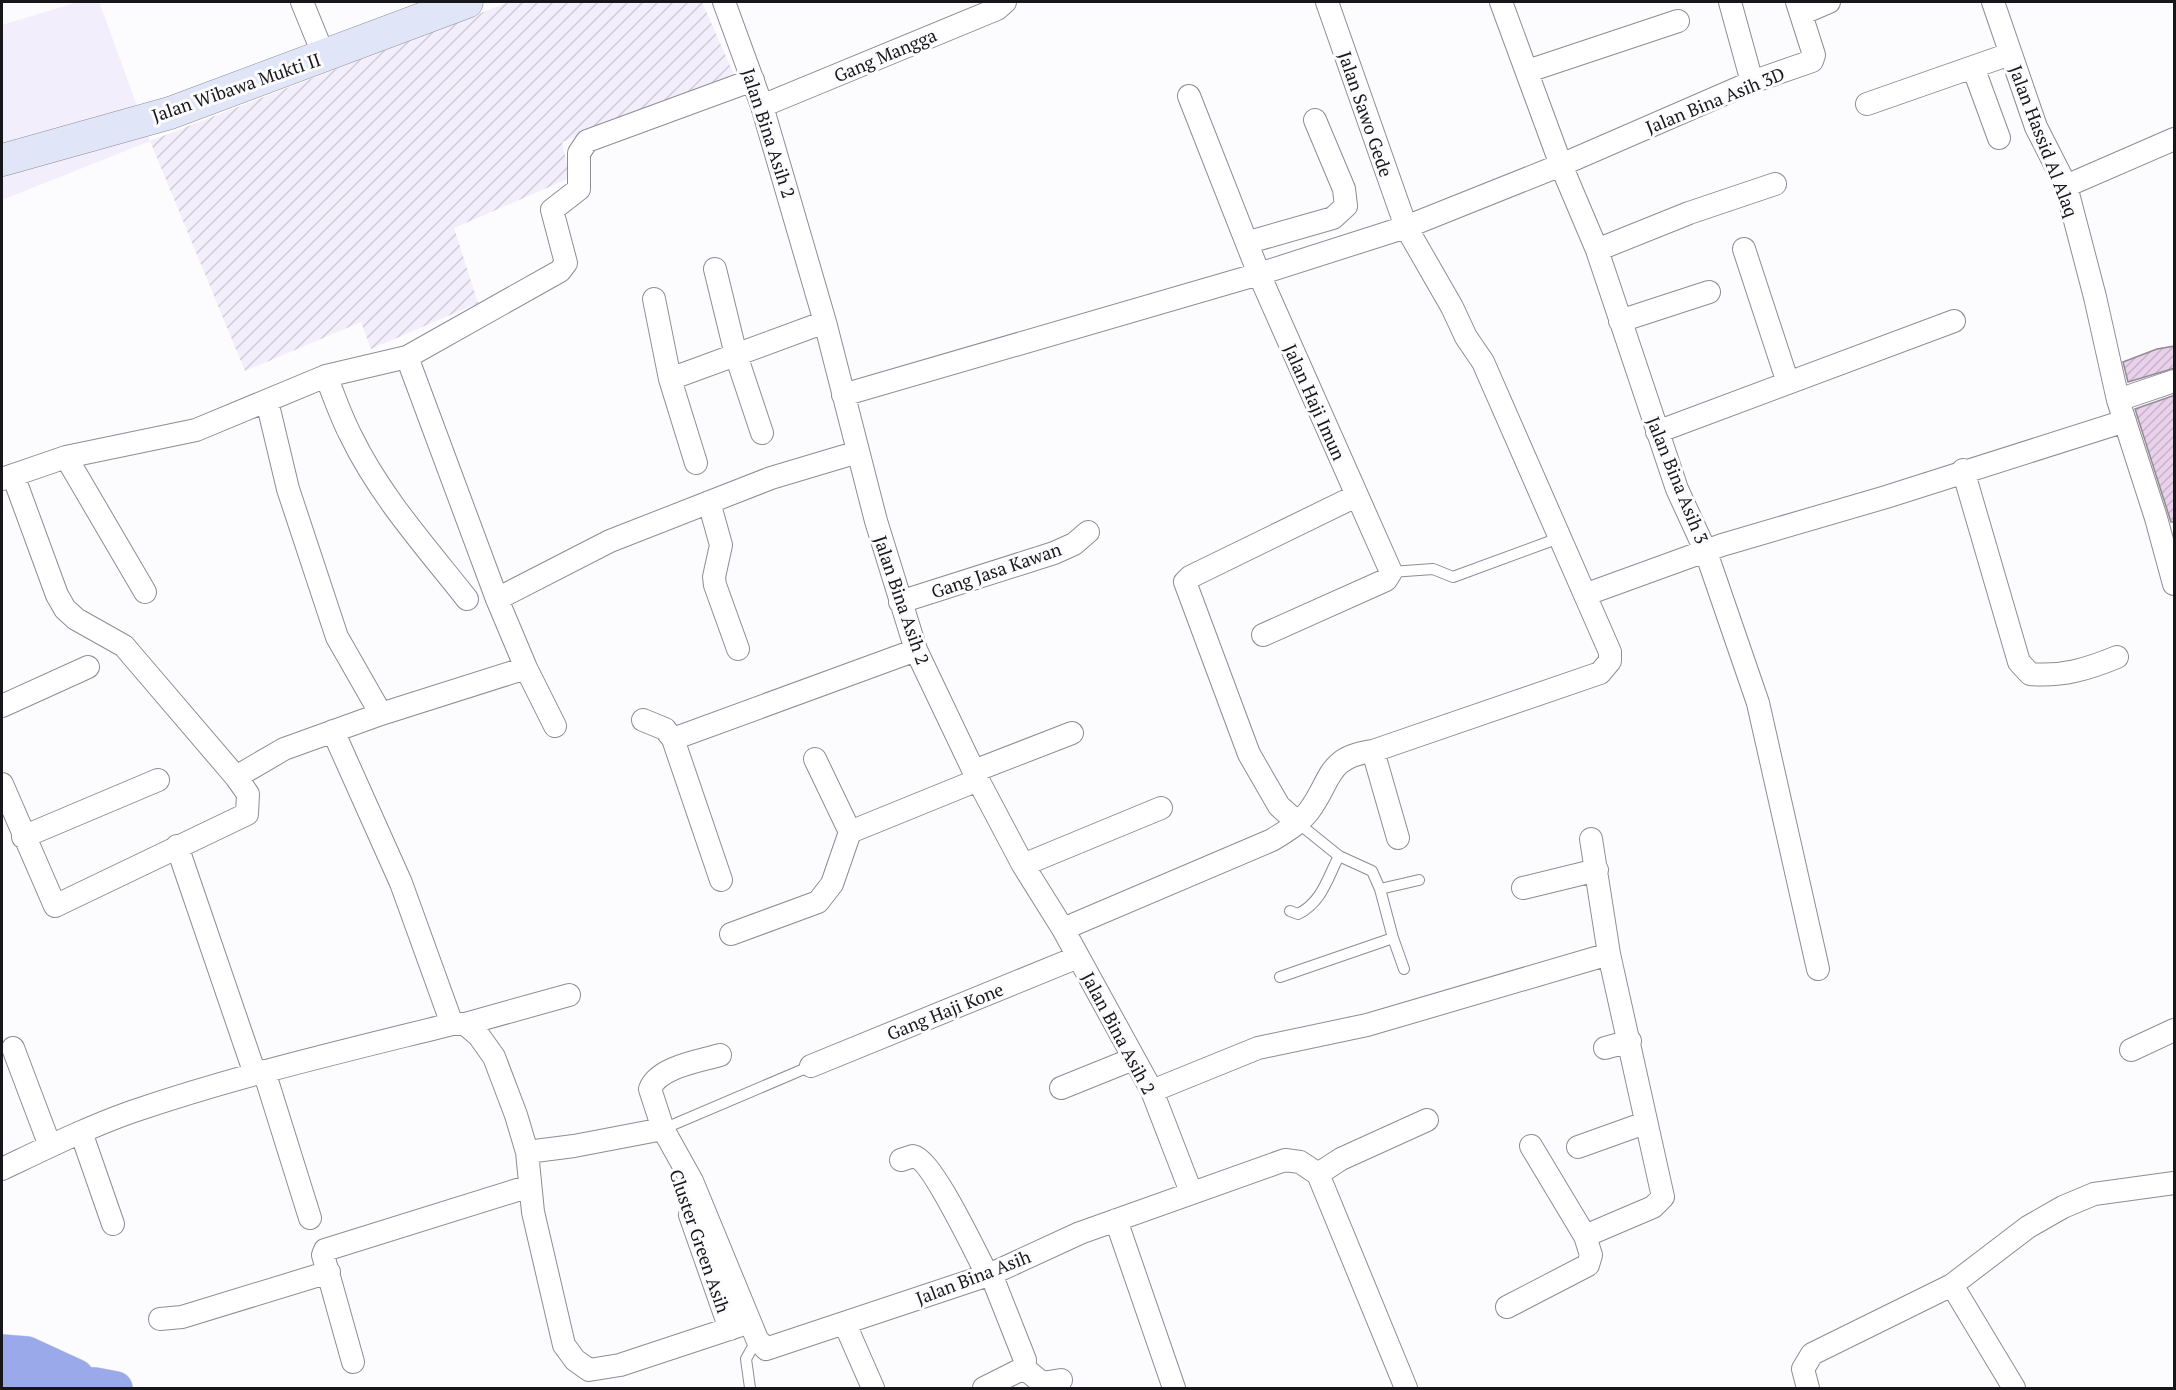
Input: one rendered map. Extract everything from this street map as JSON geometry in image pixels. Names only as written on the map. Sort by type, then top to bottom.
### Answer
[{"type":"highway","points":[[2,1351],[27,1353],[105,1386]]},
{"type":"highway","points":[[2,1380],[105,1386]]},
{"type":"main road","name":"Jalan Wibawa Mukti II","points":[[2,160],[170,113],[467,2]]},
{"type":"street","points":[[303,2],[324,56]]},
{"type":"street","name":"Jalan Bina Asih 2","points":[[724,2],[762,106],[825,322],[900,602],[916,650],[976,776],[1023,865],[1063,929],[1152,1091],[1191,1192]]},
{"type":"street","name":"Gang Mangga","points":[[762,106],[997,9],[1005,2]]},
{"type":"street","name":"Jalan Sawo Gede","points":[[1298,823],[1310,810],[1327,775],[1341,762],[1358,753],[1373,751],[1600,673],[1610,661],[1610,652],[1587,594],[1559,538],[1483,362],[1466,337],[1452,307],[1406,227],[1327,2]]},
{"type":"street","name":"Jalan Bina Asih 3","points":[[1501,2],[1561,165],[1597,250],[1657,432],[1677,489],[1706,552],[1765,729],[1818,969]]},
{"type":"street","points":[[1730,2],[1752,82]]},
{"type":"street","points":[[1799,8],[1829,2]]},
{"type":"street","name":"Jalan Hassid Al Alaq","points":[[1993,2],[2036,127],[2066,186],[2121,410],[2175,584]]},
{"type":"street","name":"Jalan Bina Asih 3D","points":[[843,395],[1259,274],[1406,227],[1561,165],[1752,82],[1812,62],[1814,55],[1799,8]]},
{"type":"street","points":[[1528,71],[1678,21]]},
{"type":"street","points":[[1867,104],[2010,54]]},
{"type":"street","points":[[1973,67],[1999,138]]},
{"type":"street","points":[[2,784],[54,906],[247,814],[248,794],[236,777],[124,646],[76,619],[65,609],[7,477],[66,457],[196,430],[326,376],[407,357],[560,271],[566,263],[552,210],[579,189],[579,153],[587,141],[753,80]]},
{"type":"street","name":"Jalan Haji Imun","points":[[1189,96],[1249,242],[1259,274],[1391,572]]},
{"type":"street","points":[[1249,242],[1332,218],[1346,206],[1344,189],[1315,120]]},
{"type":"street","points":[[2066,186],[2175,140]]},
{"type":"street","points":[[1597,250],[1689,213],[1775,184]]},
{"type":"street","points":[[1744,249],[1788,383]]},
{"type":"street","points":[[715,269],[736,355],[762,433]]},
{"type":"street","points":[[1620,321],[1709,292]]},
{"type":"street","points":[[654,299],[670,379],[696,463]]},
{"type":"street","points":[[1657,432],[1954,321]]},
{"type":"street","points":[[670,379],[825,322]]},
{"type":"street","points":[[407,357],[497,599],[526,668],[555,726]]},
{"type":"street","points":[[326,376],[350,436],[383,491],[466,599]]},
{"type":"street","points":[[1587,594],[1799,521],[1886,497],[1963,470],[2121,410],[2175,381]]},
{"type":"street","points":[[267,401],[288,489],[337,637],[381,714]]},
{"type":"street","points":[[497,599],[610,541],[709,502],[858,452]]},
{"type":"street","points":[[66,457],[145,592]]},
{"type":"street","points":[[1963,470],[2019,662],[2030,674],[2058,675],[2081,671],[2117,657]]},
{"type":"street","points":[[1063,929],[1272,840],[1298,823],[1279,806],[1250,754],[1185,582],[1190,577],[1356,496]]},
{"type":"street","points":[[709,502],[721,545],[714,578],[715,585],[738,649]]},
{"type":"street","name":"Gang Jasa Kawan","points":[[900,602],[1046,556],[1074,543],[1088,532]]},
{"type":"street","points":[[1263,635],[1386,580],[1391,572]]},
{"type":"street","points":[[673,739],[916,650]]},
{"type":"street","points":[[2,706],[88,667]]},
{"type":"street","points":[[236,777],[284,749],[381,714],[526,668]]},
{"type":"street","points":[[643,720],[665,729],[673,739],[721,880]]},
{"type":"street","points":[[333,731],[401,883],[458,1024],[488,1046],[501,1070],[527,1152],[533,1212],[564,1345],[575,1360],[589,1370],[620,1365],[746,1330],[692,1181],[663,1129],[650,1089],[652,1084],[669,1072],[720,1055]]},
{"type":"street","points":[[850,832],[1072,733]]},
{"type":"street","points":[[1373,751],[1398,838]]},
{"type":"street","points":[[731,934],[818,902],[832,884],[850,832],[815,759]]},
{"type":"street","points":[[23,837],[158,780]]},
{"type":"street","points":[[1023,865],[1161,808]]},
{"type":"street","points":[[1585,1236],[1653,1207],[1663,1197],[1645,1123],[1630,1041],[1610,954],[1592,839]]},
{"type":"street","points":[[177,846],[310,1218]]},
{"type":"street","points":[[1523,888],[1597,870]]},
{"type":"street","points":[[1152,1091],[1258,1048],[1367,1025],[1610,954]]},
{"type":"street","name":"Gang Haji Kone","points":[[812,1066],[1078,957]]},
{"type":"street","points":[[2,1169],[81,1132],[139,1109],[260,1073],[569,995]]},
{"type":"street","points":[[2131,1050],[2175,1030]]},
{"type":"street","points":[[1605,1048],[1630,1041]]},
{"type":"street","points":[[13,1048],[50,1146]]},
{"type":"street","points":[[1061,1088],[1133,1059]]},
{"type":"street","points":[[1406,1389],[1318,1174],[1341,1159],[1427,1120]]},
{"type":"street","points":[[1578,1147],[1645,1123]]},
{"type":"street","points":[[527,1152],[574,1146],[663,1129]]},
{"type":"street","points":[[81,1132],[113,1224]]},
{"type":"street","points":[[1507,1307],[1587,1265],[1591,1255],[1585,1236],[1531,1146]]},
{"type":"street","name":"Cluster Green Asih","points":[[669,1153],[746,1330]]},
{"type":"street","points":[[902,1160],[913,1156],[923,1162],[943,1192],[989,1274],[1025,1356],[1024,1368]]},
{"type":"street","name":"Jalan Bina Asih","points":[[746,1330],[762,1347],[771,1349],[989,1274],[1116,1220],[1285,1160],[1300,1162],[1318,1174]]},
{"type":"street","points":[[1808,1389],[1803,1369],[1812,1354],[1952,1285],[2028,1227],[2063,1207],[2094,1194],[2175,1183]]},
{"type":"street","points":[[353,1362],[323,1255],[330,1247],[530,1186]]},
{"type":"street","points":[[1116,1220],[1174,1389]]},
{"type":"street","points":[[160,1319],[182,1317],[329,1272]]},
{"type":"street","points":[[1952,1285],[2014,1389]]},
{"type":"street","points":[[845,1324],[873,1389]]},
{"type":"street","points":[[1024,1368],[1042,1383],[1061,1380]]},
{"type":"street","points":[[984,1389],[1024,1368]]},
{"type":"lane","points":[[1391,572],[1433,568],[1453,577],[1559,538]]},
{"type":"lane","points":[[1298,823],[1339,856],[1372,870],[1404,969]]},
{"type":"lane","points":[[1290,911],[1298,914],[1312,907],[1323,893],[1339,856]]},
{"type":"lane","points":[[1380,890],[1419,880]]},
{"type":"lane","points":[[1280,977],[1393,938]]},
{"type":"lane","points":[[663,1129],[812,1066]]},
{"type":"lane","points":[[746,1330],[750,1347],[746,1359],[750,1389]]},
{"type":"shaded area","points":[[78,2],[99,2],[150,141],[2,200],[2,25]]},
{"type":"shaded area","points":[[509,2],[702,2],[734,75],[562,142],[570,178],[454,228],[478,303],[371,349],[361,322],[245,371],[150,141]]},
{"type":"building","points":[[2175,346],[2175,368],[2128,382],[2123,362],[2157,349]]},
{"type":"building","points":[[2175,395],[2175,522],[2171,522],[2135,409]]}]
